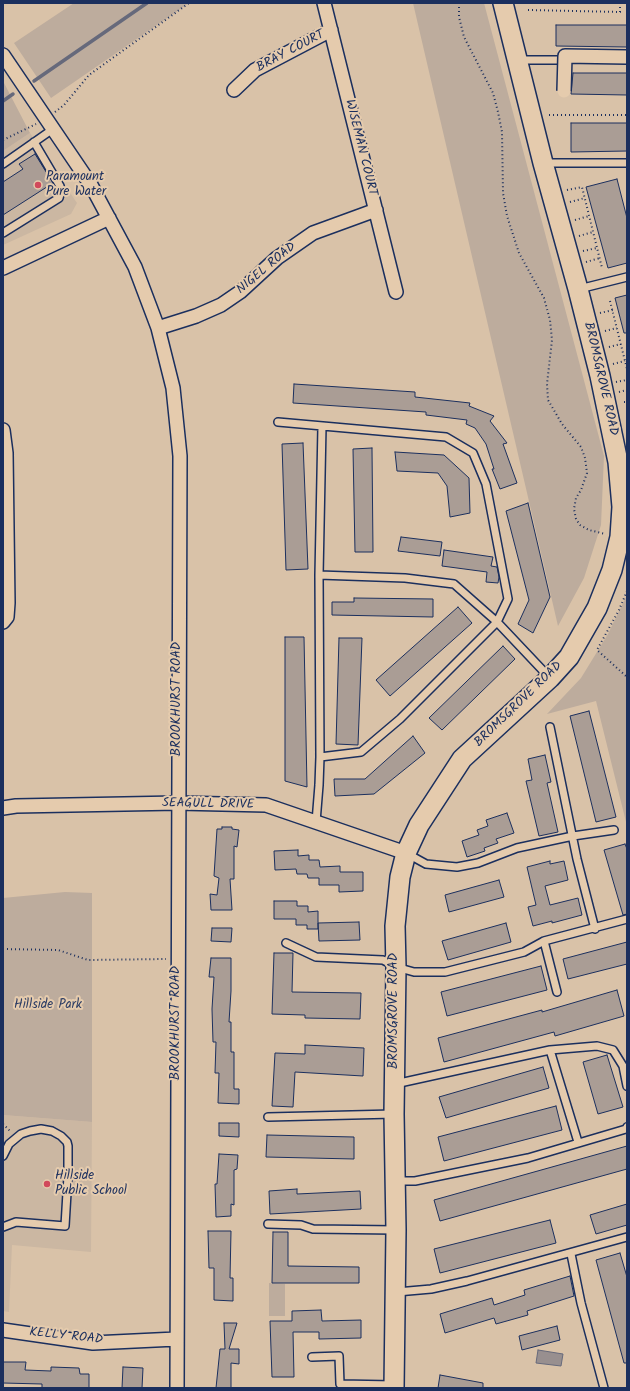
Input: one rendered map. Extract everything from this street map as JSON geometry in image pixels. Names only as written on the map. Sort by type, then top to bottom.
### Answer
[{"type":"street","name":"WISEMAN COURT","points":[[324,3],[396,292]]},
{"type":"street","name":"BROMSGROVE ROAD","points":[[394,1386],[394,1292],[396,1230],[394,1114],[396,967],[395,926],[396,904],[400,877],[406,853],[419,825],[462,759],[550,678],[569,657],[597,608],[612,570],[620,537],[622,507],[618,462],[578,289],[543,163],[503,3]]},
{"type":"street","name":"BRAY COURT","points":[[234,90],[255,70],[331,30]]},
{"type":"street","name":"BROOKHURST ROAD","points":[[3,55],[91,185],[135,267],[158,328],[173,388],[180,456],[177,1388]]},
{"type":"street","points":[[564,91],[565,56],[627,57]]},
{"type":"street","name":"NIGEL ROAD","points":[[158,328],[196,316],[221,305],[240,292],[277,258],[313,233],[376,210]]},
{"type":"street","points":[[3,268],[109,218]]},
{"type":"street","points":[[3,430],[5,453],[8,602],[6,618],[3,622]]},
{"type":"street","name":"SEAGULL DRIVE","points":[[3,808],[16,806],[178,803],[266,806],[406,853]]},
{"type":"street","name":"KELLY ROAD","points":[[3,1330],[93,1343],[176,1339]]},
{"type":"lane","points":[[517,60],[562,60]]},
{"type":"lane","points":[[3,164],[34,142],[49,124]]},
{"type":"lane","points":[[3,233],[59,198],[61,191],[60,186],[34,142]]},
{"type":"lane","points":[[543,163],[627,162]]},
{"type":"lane","points":[[578,289],[627,277]]},
{"type":"lane","points":[[278,422],[446,437],[473,453],[486,484],[508,599],[497,622],[400,719],[361,752],[320,757]]},
{"type":"lane","points":[[316,822],[320,757],[319,575],[322,426]]},
{"type":"lane","points":[[319,575],[405,578],[454,584],[497,622],[550,678]]},
{"type":"lane","points":[[550,727],[583,884],[595,928]]},
{"type":"lane","points":[[406,853],[426,864],[457,867],[478,863],[517,848],[573,836],[614,830]]},
{"type":"lane","points":[[286,943],[316,956],[382,960],[396,967],[414,972],[445,972],[524,952],[544,941],[627,919]]},
{"type":"lane","points":[[544,941],[557,992]]},
{"type":"lane","points":[[394,1084],[550,1050],[597,1046],[613,1050],[623,1066],[627,1086]]},
{"type":"lane","points":[[550,1050],[578,1142]]},
{"type":"lane","points":[[268,1117],[394,1114]]},
{"type":"lane","points":[[395,1181],[415,1181],[528,1158],[626,1129],[627,1127]]},
{"type":"lane","points":[[3,1156],[9,1144],[21,1134],[30,1131],[52,1131],[61,1136],[67,1142],[68,1146],[65,1226],[16,1222],[3,1227]]},
{"type":"lane","points":[[268,1224],[301,1225],[313,1230],[396,1230]]},
{"type":"lane","points":[[394,1292],[431,1290],[571,1254],[627,1237]]},
{"type":"lane","points":[[571,1254],[581,1303],[604,1388]]},
{"type":"lane","points":[[312,1357],[339,1356],[340,1384],[394,1386]]},
{"type":"path","points":[[3,140],[49,124],[89,75],[188,3]]},
{"type":"path","points":[[459,3],[459,17],[464,36],[493,93],[498,112],[502,132],[503,193],[508,216],[520,253],[544,298],[550,320],[552,340],[547,384],[548,400],[562,424],[581,447],[585,458],[588,473],[576,498],[574,509],[576,519],[580,525],[589,530],[607,534]]},
{"type":"path","points":[[528,10],[620,12],[620,3]]},
{"type":"path","points":[[549,115],[627,115]]},
{"type":"path","points":[[567,190],[582,187],[602,268]]},
{"type":"path","points":[[570,202],[585,198]]},
{"type":"path","points":[[575,220],[589,216]]},
{"type":"path","points":[[579,236],[593,232]]},
{"type":"path","points":[[583,251],[597,248]]},
{"type":"path","points":[[586,262],[600,258]]},
{"type":"path","points":[[610,301],[627,369]]},
{"type":"path","points":[[599,313],[613,310]]},
{"type":"path","points":[[604,331],[617,328]]},
{"type":"path","points":[[608,348],[621,344]]},
{"type":"path","points":[[612,364],[625,360]]},
{"type":"path","points":[[616,382],[627,380]]},
{"type":"path","points":[[619,392],[627,390]]},
{"type":"path","points":[[627,591],[619,610],[597,650],[627,677]]},
{"type":"path","points":[[3,949],[58,950],[88,960],[178,959]]},
{"type":"path","points":[[3,1124],[11,1130],[5,1136]]},
{"type":"shaded area","points":[[30,133],[77,203],[71,214],[3,245],[3,151]]},
{"type":"shaded area","name":"Hillside Public School","points":[[3,1115],[92,1122],[91,1252],[12,1245],[9,1312],[3,1311]]},
{"type":"shaded area","points":[[538,1350],[563,1354],[561,1366],[536,1363]]},
{"type":"green space","points":[[74,3],[189,3],[51,98],[14,43]]},
{"type":"green space","points":[[413,3],[484,3],[604,456],[601,525],[584,578],[558,626]]},
{"type":"green space","points":[[3,81],[30,133],[3,151]]},
{"type":"green space","points":[[627,595],[627,826],[596,701],[547,714],[581,678],[608,634]]},
{"type":"green space","name":"Hillside Park","points":[[65,892],[92,893],[92,1122],[3,1115],[3,898]]},
{"type":"green space","points":[[269,1283],[285,1284],[285,1316],[269,1316]]},
{"type":"building","points":[[556,25],[627,25],[627,47],[556,46]]},
{"type":"building","points":[[573,73],[627,73],[627,95],[571,94]]},
{"type":"building","points":[[571,123],[627,123],[627,151],[571,152]]},
{"type":"building","points":[[35,154],[53,183],[3,215],[3,182],[23,169],[19,164]]},
{"type":"building","points":[[617,179],[627,218],[627,263],[608,268],[586,187]]},
{"type":"building","points":[[627,295],[627,333],[624,333],[615,298]]},
{"type":"building","points":[[294,384],[415,392],[415,397],[470,403],[469,406],[494,416],[490,421],[507,443],[503,444],[517,483],[500,489],[492,469],[494,469],[486,444],[475,428],[466,424],[467,420],[426,415],[426,412],[293,403]]},
{"type":"building","points":[[303,443],[308,569],[286,570],[282,444]]},
{"type":"building","points":[[372,448],[373,552],[355,552],[353,449]]},
{"type":"building","points":[[395,452],[444,455],[469,478],[470,513],[450,517],[447,486],[438,473],[397,471]]},
{"type":"building","points":[[528,503],[550,597],[533,633],[518,624],[529,600],[506,511]]},
{"type":"building","points":[[401,537],[442,542],[440,556],[398,551]]},
{"type":"building","points":[[444,550],[493,557],[491,566],[497,567],[499,577],[498,583],[486,582],[487,572],[442,566]]},
{"type":"building","points":[[354,598],[433,599],[433,617],[332,615],[332,602],[354,602]]},
{"type":"building","points":[[458,607],[472,623],[390,696],[376,680]]},
{"type":"building","points":[[285,637],[304,637],[307,787],[285,781]]},
{"type":"building","points":[[339,638],[362,638],[358,745],[336,744]]},
{"type":"building","points":[[503,646],[515,659],[442,730],[429,718]]},
{"type":"building","points":[[589,711],[616,817],[596,822],[570,716]]},
{"type":"building","points":[[413,736],[425,753],[374,794],[335,796],[334,779],[365,779]]},
{"type":"building","points":[[545,755],[551,782],[547,783],[558,832],[539,836],[526,781],[532,780],[528,759]]},
{"type":"building","points":[[507,813],[514,833],[496,839],[498,843],[484,848],[485,851],[467,857],[462,841],[479,835],[477,830],[488,826],[486,820]]},
{"type":"building","points":[[222,827],[232,827],[232,829],[239,830],[237,847],[234,846],[234,879],[230,879],[232,910],[211,910],[210,894],[217,895],[219,878],[214,876],[217,829],[222,829]]},
{"type":"building","points":[[625,844],[627,849],[627,914],[623,915],[604,850]]},
{"type":"building","points":[[298,850],[298,856],[309,855],[309,860],[319,860],[320,867],[340,866],[340,872],[363,872],[363,891],[339,892],[339,885],[319,885],[319,878],[308,878],[307,874],[297,874],[296,869],[275,870],[274,851]]},
{"type":"building","points":[[550,861],[550,864],[564,861],[568,880],[545,886],[550,905],[578,898],[582,915],[552,923],[552,921],[533,926],[528,907],[536,905],[527,867]]},
{"type":"building","points":[[499,880],[504,897],[449,912],[445,895]]},
{"type":"building","points":[[274,901],[297,901],[297,906],[308,906],[308,912],[318,911],[318,929],[307,929],[307,925],[296,925],[296,919],[274,919]]},
{"type":"building","points":[[359,922],[360,940],[319,941],[318,923]]},
{"type":"building","points":[[506,923],[511,942],[448,960],[442,941]]},
{"type":"building","points":[[212,928],[232,928],[231,942],[211,941]]},
{"type":"building","points":[[627,942],[627,964],[568,979],[563,959]]},
{"type":"building","points":[[274,953],[293,953],[292,992],[361,993],[360,1019],[305,1018],[305,1015],[272,1014]]},
{"type":"building","points":[[211,958],[231,958],[229,1022],[231,1022],[231,1052],[234,1052],[234,1089],[239,1089],[239,1104],[218,1103],[219,1073],[215,1073],[216,1042],[213,1042],[212,1009],[214,977],[209,977]]},
{"type":"building","points":[[541,966],[547,990],[447,1016],[441,992]]},
{"type":"building","points":[[617,990],[624,1016],[555,1036],[554,1032],[444,1062],[438,1038],[542,1010],[542,1012]]},
{"type":"building","points":[[305,1045],[364,1048],[363,1076],[295,1072],[293,1107],[272,1106],[275,1053],[305,1054]]},
{"type":"building","points":[[607,1055],[623,1107],[598,1114],[583,1062]]},
{"type":"building","points":[[543,1067],[549,1088],[446,1118],[439,1097]]},
{"type":"building","points":[[556,1106],[562,1130],[444,1161],[438,1137]]},
{"type":"building","points":[[219,1123],[239,1123],[239,1137],[219,1136]]},
{"type":"building","points":[[267,1135],[354,1137],[354,1159],[266,1157]]},
{"type":"building","points":[[627,1146],[627,1169],[440,1221],[434,1200]]},
{"type":"building","points":[[219,1154],[238,1155],[237,1169],[234,1170],[234,1205],[231,1204],[231,1216],[216,1217],[215,1184],[217,1184]]},
{"type":"building","points":[[297,1189],[297,1194],[360,1191],[361,1209],[270,1214],[269,1191]]},
{"type":"building","points":[[627,1204],[627,1225],[596,1234],[590,1215]]},
{"type":"building","points":[[550,1220],[556,1243],[440,1273],[434,1249]]},
{"type":"building","points":[[208,1231],[231,1231],[230,1278],[233,1278],[233,1301],[214,1300],[214,1268],[209,1268]]},
{"type":"building","points":[[273,1232],[288,1232],[288,1266],[359,1267],[359,1283],[272,1283]]},
{"type":"building","points":[[620,1253],[627,1277],[627,1363],[624,1363],[596,1260]]},
{"type":"building","points":[[570,1276],[574,1296],[527,1311],[528,1315],[496,1324],[494,1318],[445,1333],[440,1314],[492,1298],[494,1305],[525,1295],[524,1290]]},
{"type":"building","points":[[321,1310],[322,1321],[361,1320],[361,1338],[319,1339],[319,1332],[293,1332],[294,1377],[272,1377],[270,1321],[292,1321],[292,1311]]},
{"type":"building","points":[[224,1323],[237,1323],[229,1349],[239,1349],[239,1364],[231,1363],[231,1388],[216,1388],[220,1349],[225,1349]]},
{"type":"building","points":[[557,1326],[560,1340],[522,1350],[519,1336]]},
{"type":"building","points":[[3,1362],[26,1362],[25,1370],[51,1371],[51,1367],[79,1368],[80,1374],[89,1374],[89,1388],[42,1388],[42,1384],[3,1383]]},
{"type":"building","points":[[123,1367],[143,1368],[142,1388],[122,1388]]},
{"type":"building","points":[[440,1375],[483,1383],[483,1388],[438,1388]]},
{"type":"waterway","points":[[34,81],[147,3]]},
{"type":"waterway","points":[[3,101],[13,94]]},
{"type":"place","name":"Paramount Pure Water","points":[[38,185]]},
{"type":"place","name":"Hillside Public School","points":[[47,1184]]}]
